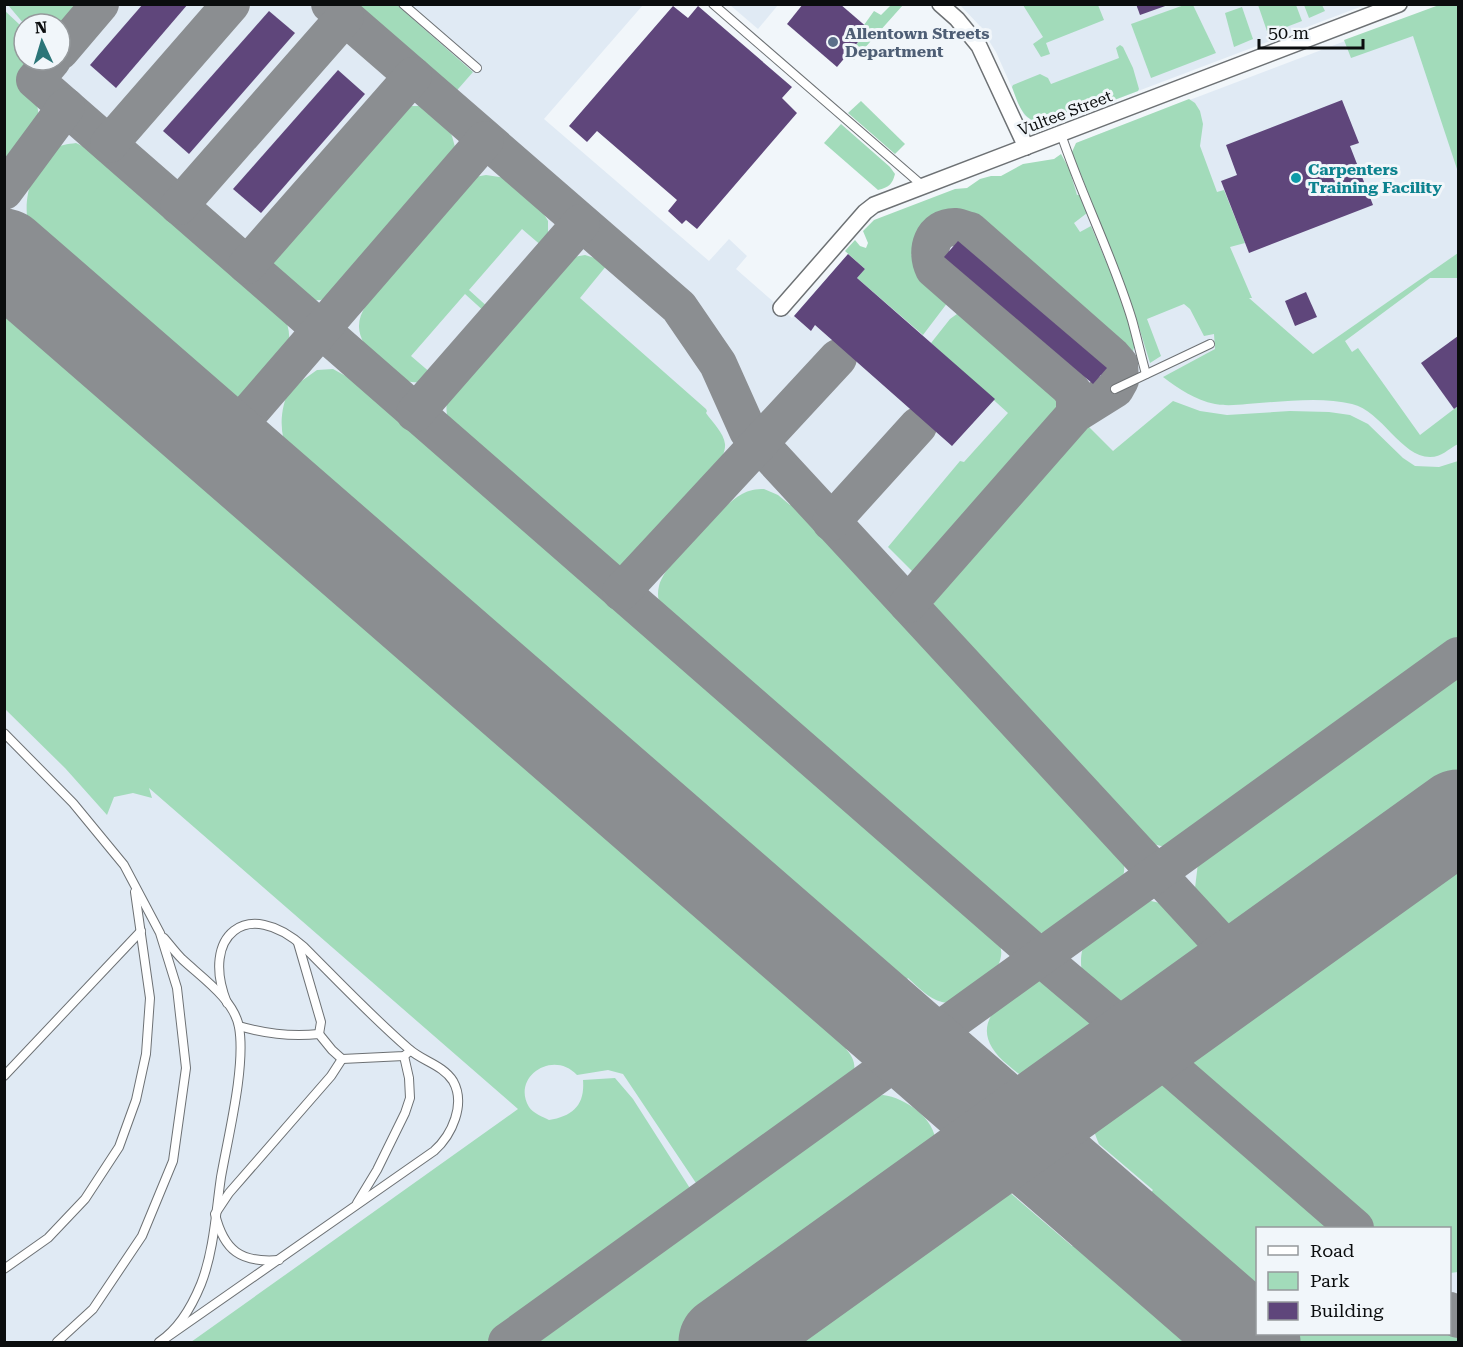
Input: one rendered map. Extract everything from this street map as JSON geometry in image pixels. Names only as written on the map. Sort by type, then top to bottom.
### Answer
[{"type":"street","points":[[940,4],[957,19],[979,46],[1026,147]]},
{"type":"street","name":"Vultee Street","points":[[781,308],[865,212],[874,205],[1400,4]]},
{"type":"lane","points":[[403,4],[477,68]]},
{"type":"lane","points":[[713,4],[922,186]]},
{"type":"lane","points":[[1061,134],[1074,174],[1132,320],[1146,374]]},
{"type":"lane","points":[[1115,389],[1210,344]]},
{"type":"lane","points":[[4,733],[73,803],[124,865],[160,933],[177,988],[186,1068],[173,1161],[142,1236],[93,1309],[57,1342]]},
{"type":"lane","points":[[4,1269],[48,1238],[85,1199],[119,1147],[136,1100],[146,1054],[150,998],[134,884]]},
{"type":"lane","points":[[255,923],[266,924],[298,941],[407,1053],[447,1073],[454,1083],[458,1105],[452,1130],[434,1151],[162,1340],[191,1305],[202,1281],[237,1081],[239,1026],[227,1003],[219,978],[219,961],[226,939],[234,931],[255,923]]},
{"type":"lane","points":[[4,1076],[141,931]]},
{"type":"lane","points":[[160,933],[180,957],[212,985],[227,1003]]},
{"type":"lane","points":[[298,941],[321,1022],[319,1034]]},
{"type":"lane","points":[[239,1026],[263,1033],[298,1036],[319,1034]]},
{"type":"lane","points":[[319,1034],[342,1059]]},
{"type":"lane","points":[[342,1059],[407,1053]]},
{"type":"lane","points":[[354,1208],[377,1170],[405,1113],[410,1098],[407,1053]]},
{"type":"lane","points":[[280,1259],[265,1261],[250,1259],[238,1254],[220,1233],[215,1214],[229,1193],[331,1076],[342,1059]]},
{"type":"shaded area","points":[[5,5],[643,5],[544,119],[709,261],[729,239],[747,256],[736,269],[792,318],[848,254],[865,269],[907,225],[1085,170],[1076,143],[1440,5],[1458,5],[1458,1342],[5,1342],[5,662],[450,1048],[5,653]]},
{"type":"shaded area","points":[[730,5],[778,5],[758,29]]},
{"type":"shaded area","points":[[960,5],[1365,5],[1051,124],[1041,124],[1024,115],[996,52],[979,25]]},
{"type":"green space","points":[[1187,4],[1193,5],[1216,53],[1151,78],[1131,24]]},
{"type":"green space","points":[[8,5],[82,5],[72,16],[72,12],[14,12]]},
{"type":"green space","points":[[345,5],[397,5],[473,72],[452,96]]},
{"type":"green space","points":[[891,5],[903,5],[854,60],[847,55],[869,30],[864,25],[874,11],[881,15]]},
{"type":"green space","points":[[1023,5],[1098,5],[1104,20],[1046,43],[1050,54],[1041,57],[1033,44],[1043,37]]},
{"type":"green space","points":[[1258,5],[1296,5],[1302,21],[1268,34]]},
{"type":"green space","points":[[1304,5],[1322,5],[1325,11],[1309,18]]},
{"type":"green space","points":[[1439,5],[1458,5],[1457,169],[1413,36],[1351,58],[1344,40]]},
{"type":"green space","points":[[1242,7],[1253,39],[1234,47],[1225,13]]},
{"type":"green space","points":[[4,10],[12,18],[12,72],[24,72],[16,81],[33,98],[38,107],[36,126],[31,136],[5,167]]},
{"type":"green space","points":[[1120,45],[1133,68],[1138,91],[1051,124],[1035,121],[1024,114],[1013,85],[1040,74],[1048,78],[1051,84],[1119,58],[1116,48]]},
{"type":"green space","points":[[1189,99],[1200,111],[1203,124],[1200,146],[1217,192],[1224,190],[1245,243],[1230,247],[1252,298],[1249,298],[1313,354],[1458,253],[1458,278],[1430,278],[1345,341],[1352,352],[1358,348],[1420,435],[1458,406],[1458,444],[1438,456],[1420,455],[1400,442],[1373,415],[1352,404],[1327,400],[1300,400],[1219,405],[1194,397],[1163,377],[1215,349],[1214,334],[1204,336],[1190,309],[1184,304],[1147,319],[1161,356],[1150,363],[1134,311],[1072,152],[1076,143]]},
{"type":"green space","points":[[861,101],[905,144],[895,154],[848,113]]},
{"type":"green space","points":[[408,106],[427,106],[446,125],[455,147],[445,172],[340,291],[321,300],[308,301],[280,280],[273,267],[274,247],[390,115]]},
{"type":"green space","points":[[841,124],[895,174],[893,181],[885,188],[878,190],[824,143]]},
{"type":"green space","points":[[76,143],[99,154],[123,172],[283,314],[289,334],[285,352],[256,389],[235,410],[223,414],[54,268],[35,241],[27,213],[31,183],[40,165],[53,150]]},
{"type":"green space","points":[[1061,154],[1072,174],[1077,195],[1080,195],[1087,213],[1074,223],[1080,232],[1091,226],[1119,292],[1135,343],[1132,356],[1126,360],[971,224],[961,220],[951,219],[936,226],[911,255],[957,297],[948,302],[923,335],[857,278],[865,269],[845,251],[855,240],[860,246],[866,248],[868,243],[863,231],[874,220],[955,189],[967,188],[980,179],[1001,176],[1023,164],[1054,159]]},
{"type":"green space","points":[[486,175],[506,178],[539,206],[548,221],[548,241],[543,247],[522,229],[469,290],[490,309],[487,314],[465,294],[411,356],[432,374],[422,381],[410,382],[398,378],[375,360],[361,337],[359,321],[363,311],[377,288],[376,286],[464,185],[475,177]]},
{"type":"green space","points":[[585,255],[601,260],[607,265],[580,298],[706,409],[706,413],[720,432],[725,444],[723,455],[715,471],[690,509],[659,545],[646,557],[628,567],[605,563],[457,435],[447,417],[446,410],[448,397],[454,384],[560,264],[568,258]]},
{"type":"green space","points":[[4,288],[861,1031],[846,1049],[852,1057],[854,1066],[853,1075],[847,1083],[700,1189],[623,1074],[608,1070],[577,1075],[557,1065],[537,1070],[530,1077],[525,1096],[531,1109],[549,1120],[565,1116],[576,1108],[582,1096],[583,1080],[615,1078],[633,1099],[693,1193],[486,1342],[191,1342],[518,1109],[149,788],[152,798],[133,793],[114,797],[107,815],[65,768],[5,709]]},
{"type":"green space","points":[[968,306],[1056,382],[1062,407],[1057,422],[930,568],[917,573],[912,571],[888,547],[960,461],[964,462],[1008,413],[931,343],[950,319]]},
{"type":"green space","points":[[333,369],[371,390],[985,923],[997,938],[1001,951],[999,964],[987,981],[960,1000],[942,1002],[924,992],[908,978],[893,996],[308,487],[287,451],[283,439],[282,413],[291,385],[293,387],[317,370]]},
{"type":"green space","points":[[1173,401],[1200,411],[1227,415],[1290,411],[1350,415],[1368,424],[1403,458],[1415,466],[1439,467],[1458,461],[1458,642],[1177,846],[1161,846],[1146,842],[935,616],[933,596],[949,573],[1083,421],[1113,451]]},
{"type":"green space","points":[[764,489],[778,495],[790,505],[794,503],[882,600],[886,600],[1123,853],[1123,878],[1108,895],[1074,920],[1053,931],[1038,932],[1023,926],[667,617],[659,602],[658,590],[671,564],[694,536],[733,500],[747,492]]},
{"type":"green space","points":[[1458,673],[1458,784],[1260,927],[1236,930],[1218,919],[1202,901],[1195,888],[1198,863]]},
{"type":"green space","points":[[1458,842],[1458,1272],[1451,1273],[1451,1227],[1369,1227],[1194,1074],[1187,1054],[1191,1041],[1205,1025]]},
{"type":"green space","points":[[1151,901],[1174,910],[1193,931],[1198,948],[1198,961],[1189,978],[1150,1004],[1132,1010],[1117,1008],[1093,988],[1084,976],[1081,961],[1083,949],[1088,939],[1137,903]]},
{"type":"green space","points":[[1038,981],[1059,988],[1078,1003],[1090,1023],[1092,1035],[1088,1050],[1046,1080],[1027,1078],[1012,1069],[992,1047],[987,1030],[993,1013],[1000,1004],[1013,993]]},
{"type":"green space","points":[[1147,1075],[1164,1079],[1335,1227],[1256,1227],[1256,1313],[1137,1209],[1153,1190],[1099,1144],[1093,1125],[1098,1106],[1128,1081]]},
{"type":"green space","points":[[883,1095],[912,1106],[928,1121],[935,1140],[930,1163],[681,1342],[529,1342],[871,1097]]},
{"type":"green space","points":[[996,1186],[1008,1191],[1072,1246],[1108,1246],[1218,1342],[762,1342],[974,1190]]},
{"type":"green space","points":[[1451,1328],[1458,1335],[1458,1342],[1290,1342],[1281,1335],[1451,1335]]},
{"type":"building","points":[[143,4],[188,4],[116,88],[90,65]]},
{"type":"building","name":"Allentown Streets Department","points":[[803,4],[840,4],[869,29],[837,67],[787,24]]},
{"type":"building","points":[[1136,4],[1168,4],[1168,5],[1140,15]]},
{"type":"building","points":[[673,6],[688,18],[698,6],[792,87],[782,98],[797,113],[697,229],[686,220],[682,224],[668,211],[677,200],[597,131],[587,142],[569,126]]},
{"type":"building","points":[[269,11],[295,33],[189,154],[163,131]]},
{"type":"building","points":[[338,70],[365,94],[261,213],[233,189]]},
{"type":"building","name":"Carpenters Training Facility","points":[[1342,100],[1359,143],[1350,146],[1373,205],[1249,253],[1221,181],[1237,175],[1226,145]]},
{"type":"building","points":[[958,241],[1107,368],[1093,384],[944,257]]},
{"type":"building","points":[[848,254],[865,269],[857,278],[995,399],[952,446],[815,325],[811,331],[794,316]]},
{"type":"building","points":[[1306,292],[1317,317],[1295,326],[1285,301]]},
{"type":"building","points":[[1458,336],[1458,406],[1454,409],[1421,363]]},
{"type":"taxiway","points":[[72,37],[100,4]]},
{"type":"taxiway","points":[[109,144],[231,4]]},
{"type":"taxiway","points":[[330,4],[679,307],[718,364],[748,431],[1245,969]]},
{"type":"taxiway","points":[[179,206],[345,17]]},
{"type":"taxiway","points":[[42,72],[35,80],[1041,958],[1354,1227]]},
{"type":"taxiway","points":[[247,265],[413,76]]},
{"type":"taxiway","points":[[4,191],[66,107]]},
{"type":"taxiway","points":[[222,444],[485,140]]},
{"type":"taxiway","points":[[415,413],[581,223]]},
{"type":"taxiway","points":[[908,604],[1075,414],[1115,389],[1120,380],[1119,364],[1112,356],[970,231],[956,227],[941,231],[936,235],[931,248],[930,255],[934,269],[1069,387],[1075,395],[1075,414]]},
{"type":"taxiway","points":[[621,592],[838,358]]},
{"type":"taxiway","points":[[831,522],[918,426]]},
{"type":"taxiway","points":[[507,1342],[1458,656]]},
{"type":"taxiway","points":[[1451,1312],[1458,1319]]},
{"type":"runway","points":[[4,255],[1254,1342]]},
{"type":"runway","points":[[725,1342],[1458,816]]},
{"type":"place","name":"Allentown Streets Department","points":[[833,42]]},
{"type":"place","name":"Carpenters Training Facility","points":[[1296,178]]}]
